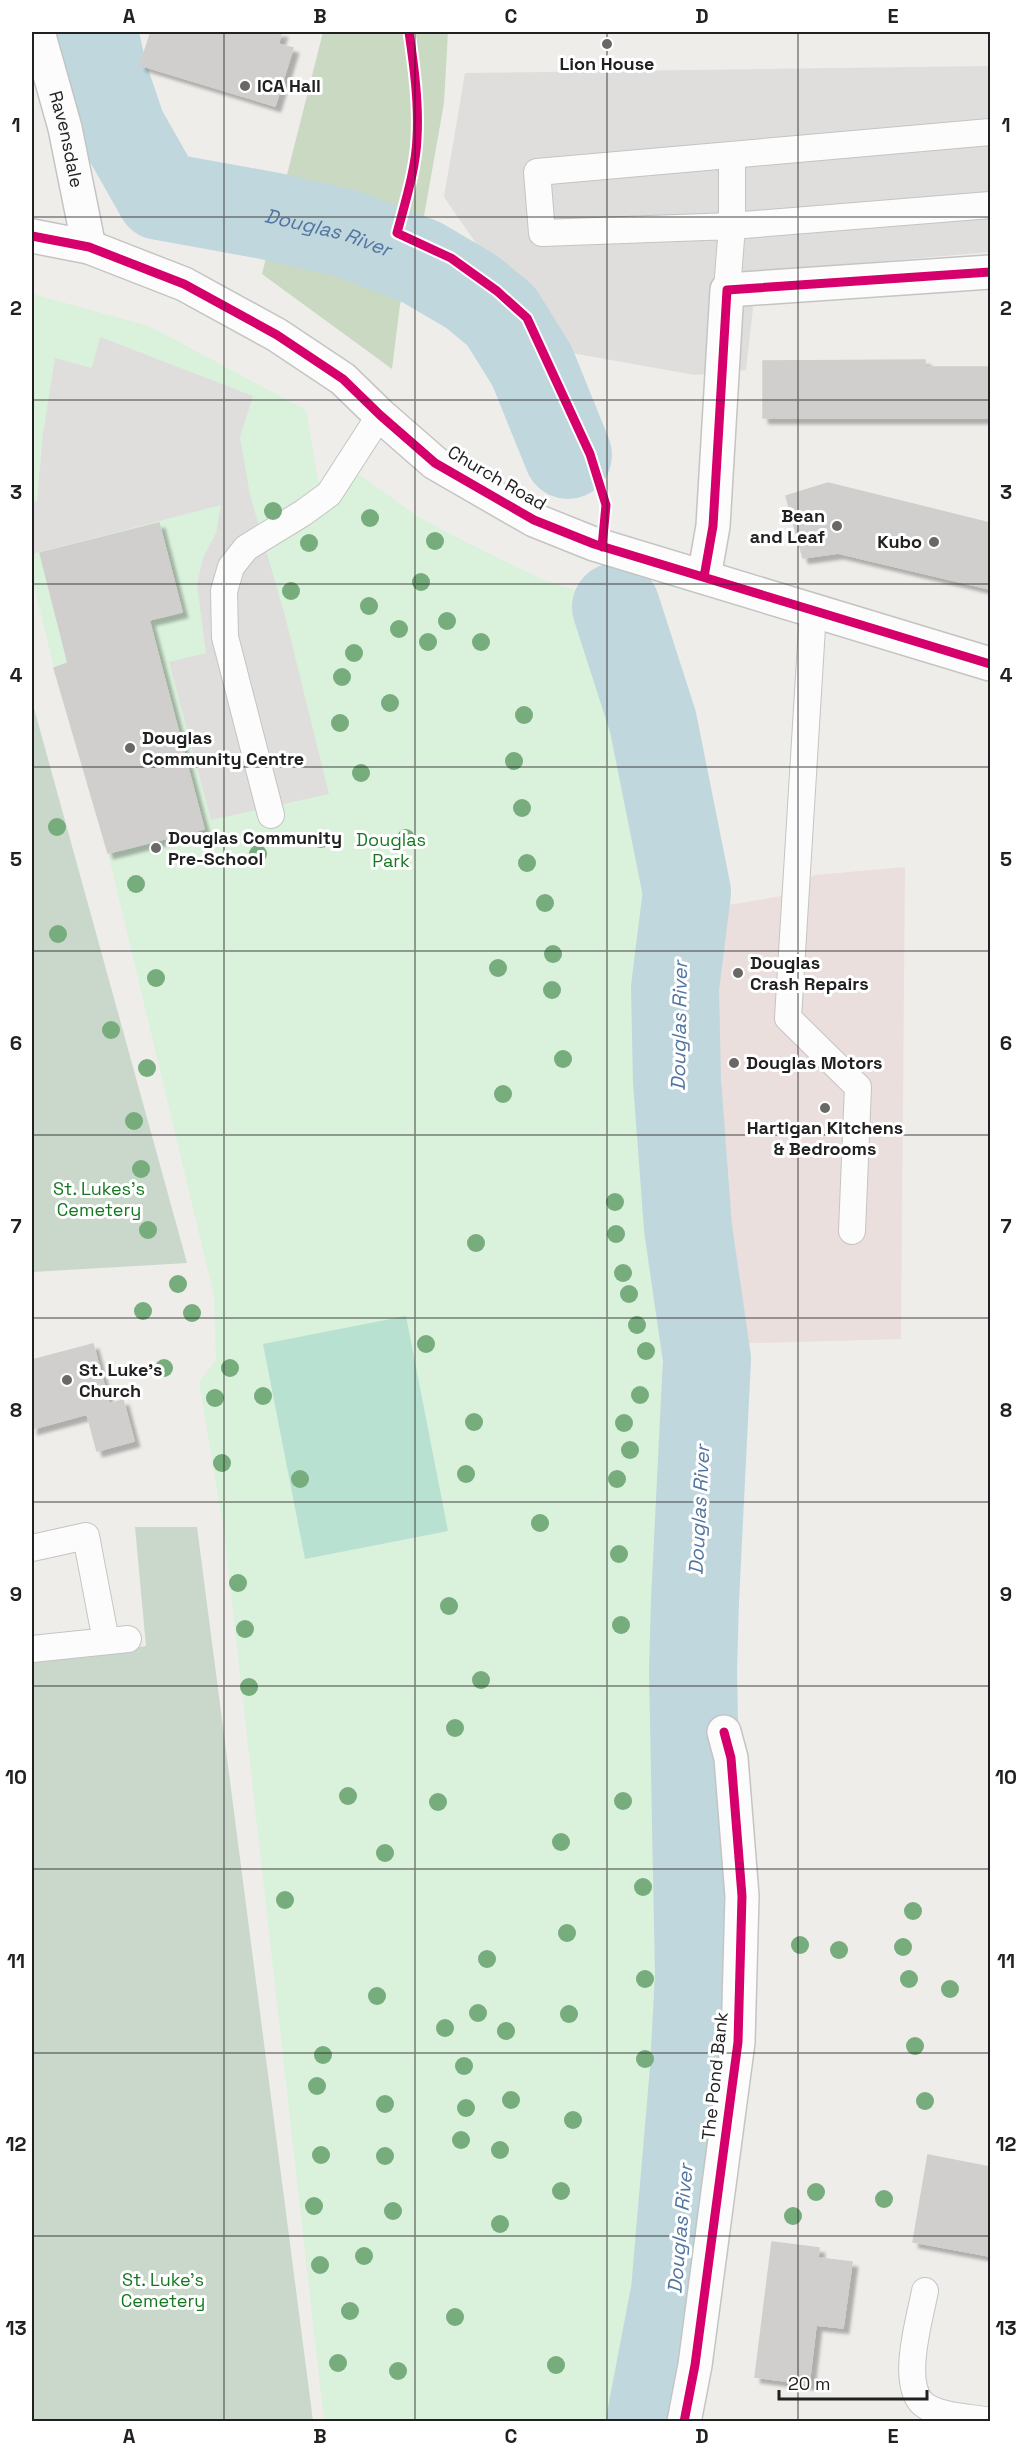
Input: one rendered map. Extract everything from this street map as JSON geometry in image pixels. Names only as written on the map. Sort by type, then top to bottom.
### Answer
[{"type":"street","name":"Ravensdale","points":[[38,32],[65,128],[89,247]]},
{"type":"street","name":"Church Road","points":[[32,236],[89,247],[184,284],[277,335],[343,380],[435,463],[534,520],[594,544],[990,664]]},
{"type":"street","points":[[704,578],[713,526],[727,290],[990,272]]},
{"type":"street","name":"The Pond Bank","points":[[684,2421],[696,2365],[738,2042],[742,1896],[731,1758],[724,1732]]},
{"type":"lane","points":[[990,132],[537,172],[542,233],[732,226],[990,205]]},
{"type":"lane","points":[[727,290],[732,226],[732,155]]},
{"type":"lane","points":[[271,815],[225,637],[224,591],[231,567],[246,548],[329,494],[380,415]]},
{"type":"lane","points":[[813,611],[788,1018],[858,1087],[852,1231]]},
{"type":"lane","points":[[32,1548],[86,1536],[117,1640],[32,1649]]},
{"type":"lane","points":[[925,2291],[911,2373],[914,2388],[923,2403],[941,2412],[990,2421]]},
{"type":"shaded area","points":[[990,66],[990,252],[757,272],[746,370],[695,375],[549,349],[444,197],[465,73]]},
{"type":"shaded area","points":[[100,337],[253,396],[240,437],[250,495],[285,616],[329,794],[211,820],[169,662],[206,653],[197,585],[203,558],[216,533],[221,505],[32,554],[32,502],[37,501],[43,434],[55,358],[92,368]]},
{"type":"shaded area","points":[[905,867],[901,1339],[722,1344],[707,1308],[691,1132],[690,1085],[705,1083],[704,909],[787,895],[814,875]]},
{"type":"green space","points":[[323,32],[448,32],[444,103],[424,216],[400,305],[392,369],[262,274]]},
{"type":"green space","name":"Douglas Park","points":[[32,294],[149,326],[306,410],[319,484],[360,475],[417,516],[458,538],[541,579],[605,600],[625,646],[678,863],[657,1260],[694,2069],[664,2421],[324,2421],[224,1532],[199,1382],[216,1360],[214,1296],[108,853],[54,668],[32,578]]},
{"type":"green space","name":"St. Lukes's Cemetery","points":[[32,701],[187,1263],[32,1272]]},
{"type":"green space","points":[[406,1316],[448,1531],[305,1559],[263,1344]]},
{"type":"green space","name":"St. Luke's Cemetery","points":[[135,1527],[197,1527],[313,2421],[32,2421],[32,1662],[146,1646]]},
{"type":"building","name":"ICA Hall","points":[[151,32],[282,32],[278,44],[293,48],[275,106],[140,65]]},
{"type":"building","points":[[925,360],[925,367],[990,367],[990,418],[763,418],[763,361]]},
{"type":"building","points":[[828,483],[990,523],[990,589],[838,553],[803,558],[786,496]]},
{"type":"building","name":"Douglas Community Centre","points":[[159,523],[182,612],[149,620],[204,829],[108,853],[54,668],[68,663],[40,553]]},
{"type":"building","name":"St. Luke's Church","points":[[93,1344],[109,1404],[123,1400],[134,1441],[97,1451],[87,1414],[32,1429],[32,1360]]},
{"type":"building","points":[[928,2155],[990,2167],[990,2256],[913,2242]]},
{"type":"building","points":[[772,2242],[819,2248],[818,2258],[852,2262],[843,2328],[816,2325],[809,2384],[755,2377]]},
{"type":"waterway","name":"Douglas River","points":[[94,32],[103,73],[122,129],[160,196],[270,216],[344,233],[421,262],[472,292],[501,316],[532,366],[568,455]]},
{"type":"waterway","name":"Douglas River","points":[[616,607],[653,722],[687,892],[675,988],[677,1081],[688,1228],[707,1359],[693,1671],[699,1975],[694,2069],[675,2291],[650,2422]]},
{"type":"cycle path","points":[[409,32],[417,98],[417,138],[407,198],[397,233],[451,258],[497,291],[527,318],[590,454],[606,505],[602,547]]},
{"type":"cycle path","points":[[32,236],[89,247],[184,284],[277,335],[343,379],[435,463],[534,520],[594,544],[990,664]]},
{"type":"cycle path","points":[[704,577],[713,526],[727,290],[990,272]]},
{"type":"cycle path","points":[[684,2422],[695,2365],[738,2042],[742,1896],[731,1758],[724,1732]]},
{"type":"place","name":"Lion House","points":[[607,44]]},
{"type":"place","name":"ICA Hall","points":[[245,86]]},
{"type":"place","name":"Bean and Leaf","points":[[837,526]]},
{"type":"place","name":"Kubo","points":[[934,542]]},
{"type":"place","name":"Douglas Community Centre","points":[[130,748]]},
{"type":"place","name":"Douglas Community Pre-School","points":[[156,848]]},
{"type":"place","name":"Douglas Crash Repairs","points":[[738,973]]},
{"type":"place","name":"Douglas Motors","points":[[734,1063]]},
{"type":"place","name":"Hartigan Kitchens & Bedrooms","points":[[825,1108]]},
{"type":"place","name":"St. Luke's Church","points":[[67,1380]]}]
